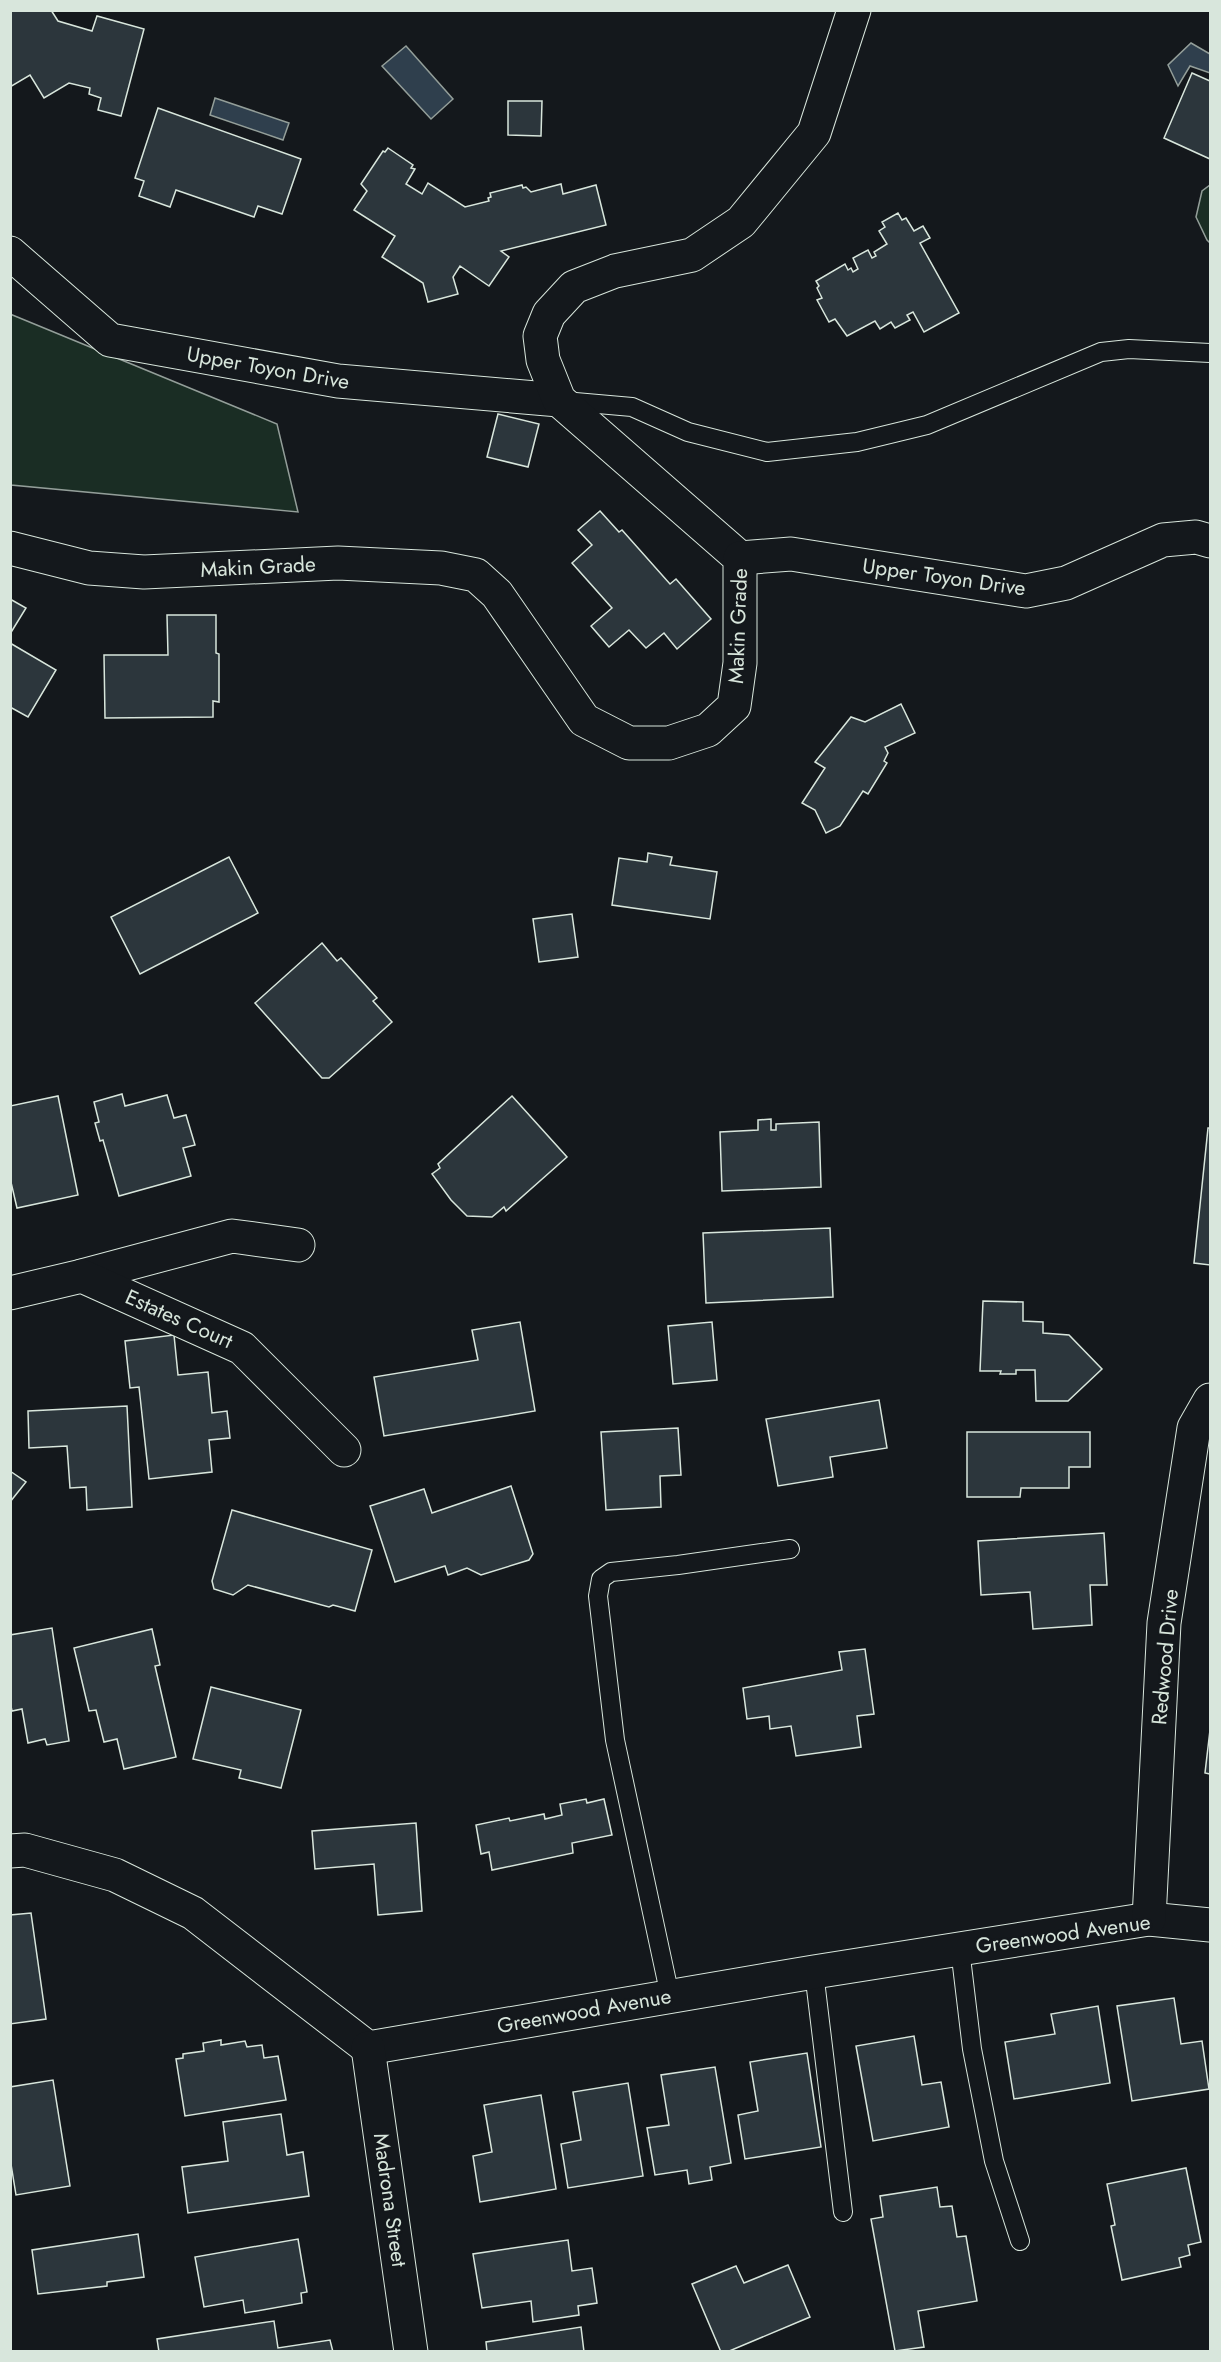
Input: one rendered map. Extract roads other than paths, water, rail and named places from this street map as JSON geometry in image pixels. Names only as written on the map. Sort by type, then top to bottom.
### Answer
[{"type":"street","name":"Makin Grade","points":[[10,548],[89,568],[144,572],[338,563],[441,568],[476,575],[497,594],[584,720],[629,742],[669,743],[708,730],[734,706],[740,663],[740,558],[559,400],[543,360],[540,336],[549,314],[574,287],[615,271],[692,255],[741,222],[814,133],[854,10]]},
{"type":"street","name":"Upper Toyon Drive","points":[[10,253],[110,340],[338,381],[559,400]]},
{"type":"street","name":"Upper Toyon Drive","points":[[740,558],[791,554],[1026,591],[1066,583],[1163,540],[1196,537],[1210,541]]},
{"type":"street","name":"Estates Court","points":[[10,1293],[232,1236],[298,1245]]},
{"type":"street","name":"Estates Court","points":[[82,1276],[242,1348],[344,1450]]},
{"type":"street","name":"Redwood Drive","points":[[1149,1919],[1164,1623],[1194,1428],[1210,1400]]},
{"type":"street","points":[[10,1851],[25,1850],[115,1875],[193,1913],[368,2048]]},
{"type":"street","name":"Greenwood Avenue","points":[[368,2048],[814,1972],[1149,1919],[1210,1925]]},
{"type":"street","name":"Madrona Street","points":[[368,2048],[411,2352]]},
{"type":"lane","points":[[559,400],[632,407],[688,432],[767,452],[857,442],[927,425],[1101,352],[1129,349],[1210,353]]},
{"type":"lane","points":[[670,1996],[615,1740],[598,1596],[602,1579],[611,1572],[790,1549]]},
{"type":"lane","points":[[960,1949],[972,2049],[994,2161],[1020,2241]]},
{"type":"lane","points":[[814,1972],[843,2212]]},
{"type":"water","points":[[1191,43],[1210,54],[1210,73],[1190,66],[1178,86],[1168,65]]},
{"type":"water","points":[[406,46],[453,99],[431,119],[382,66]]},
{"type":"water","points":[[215,98],[289,123],[283,140],[210,115]]}]
